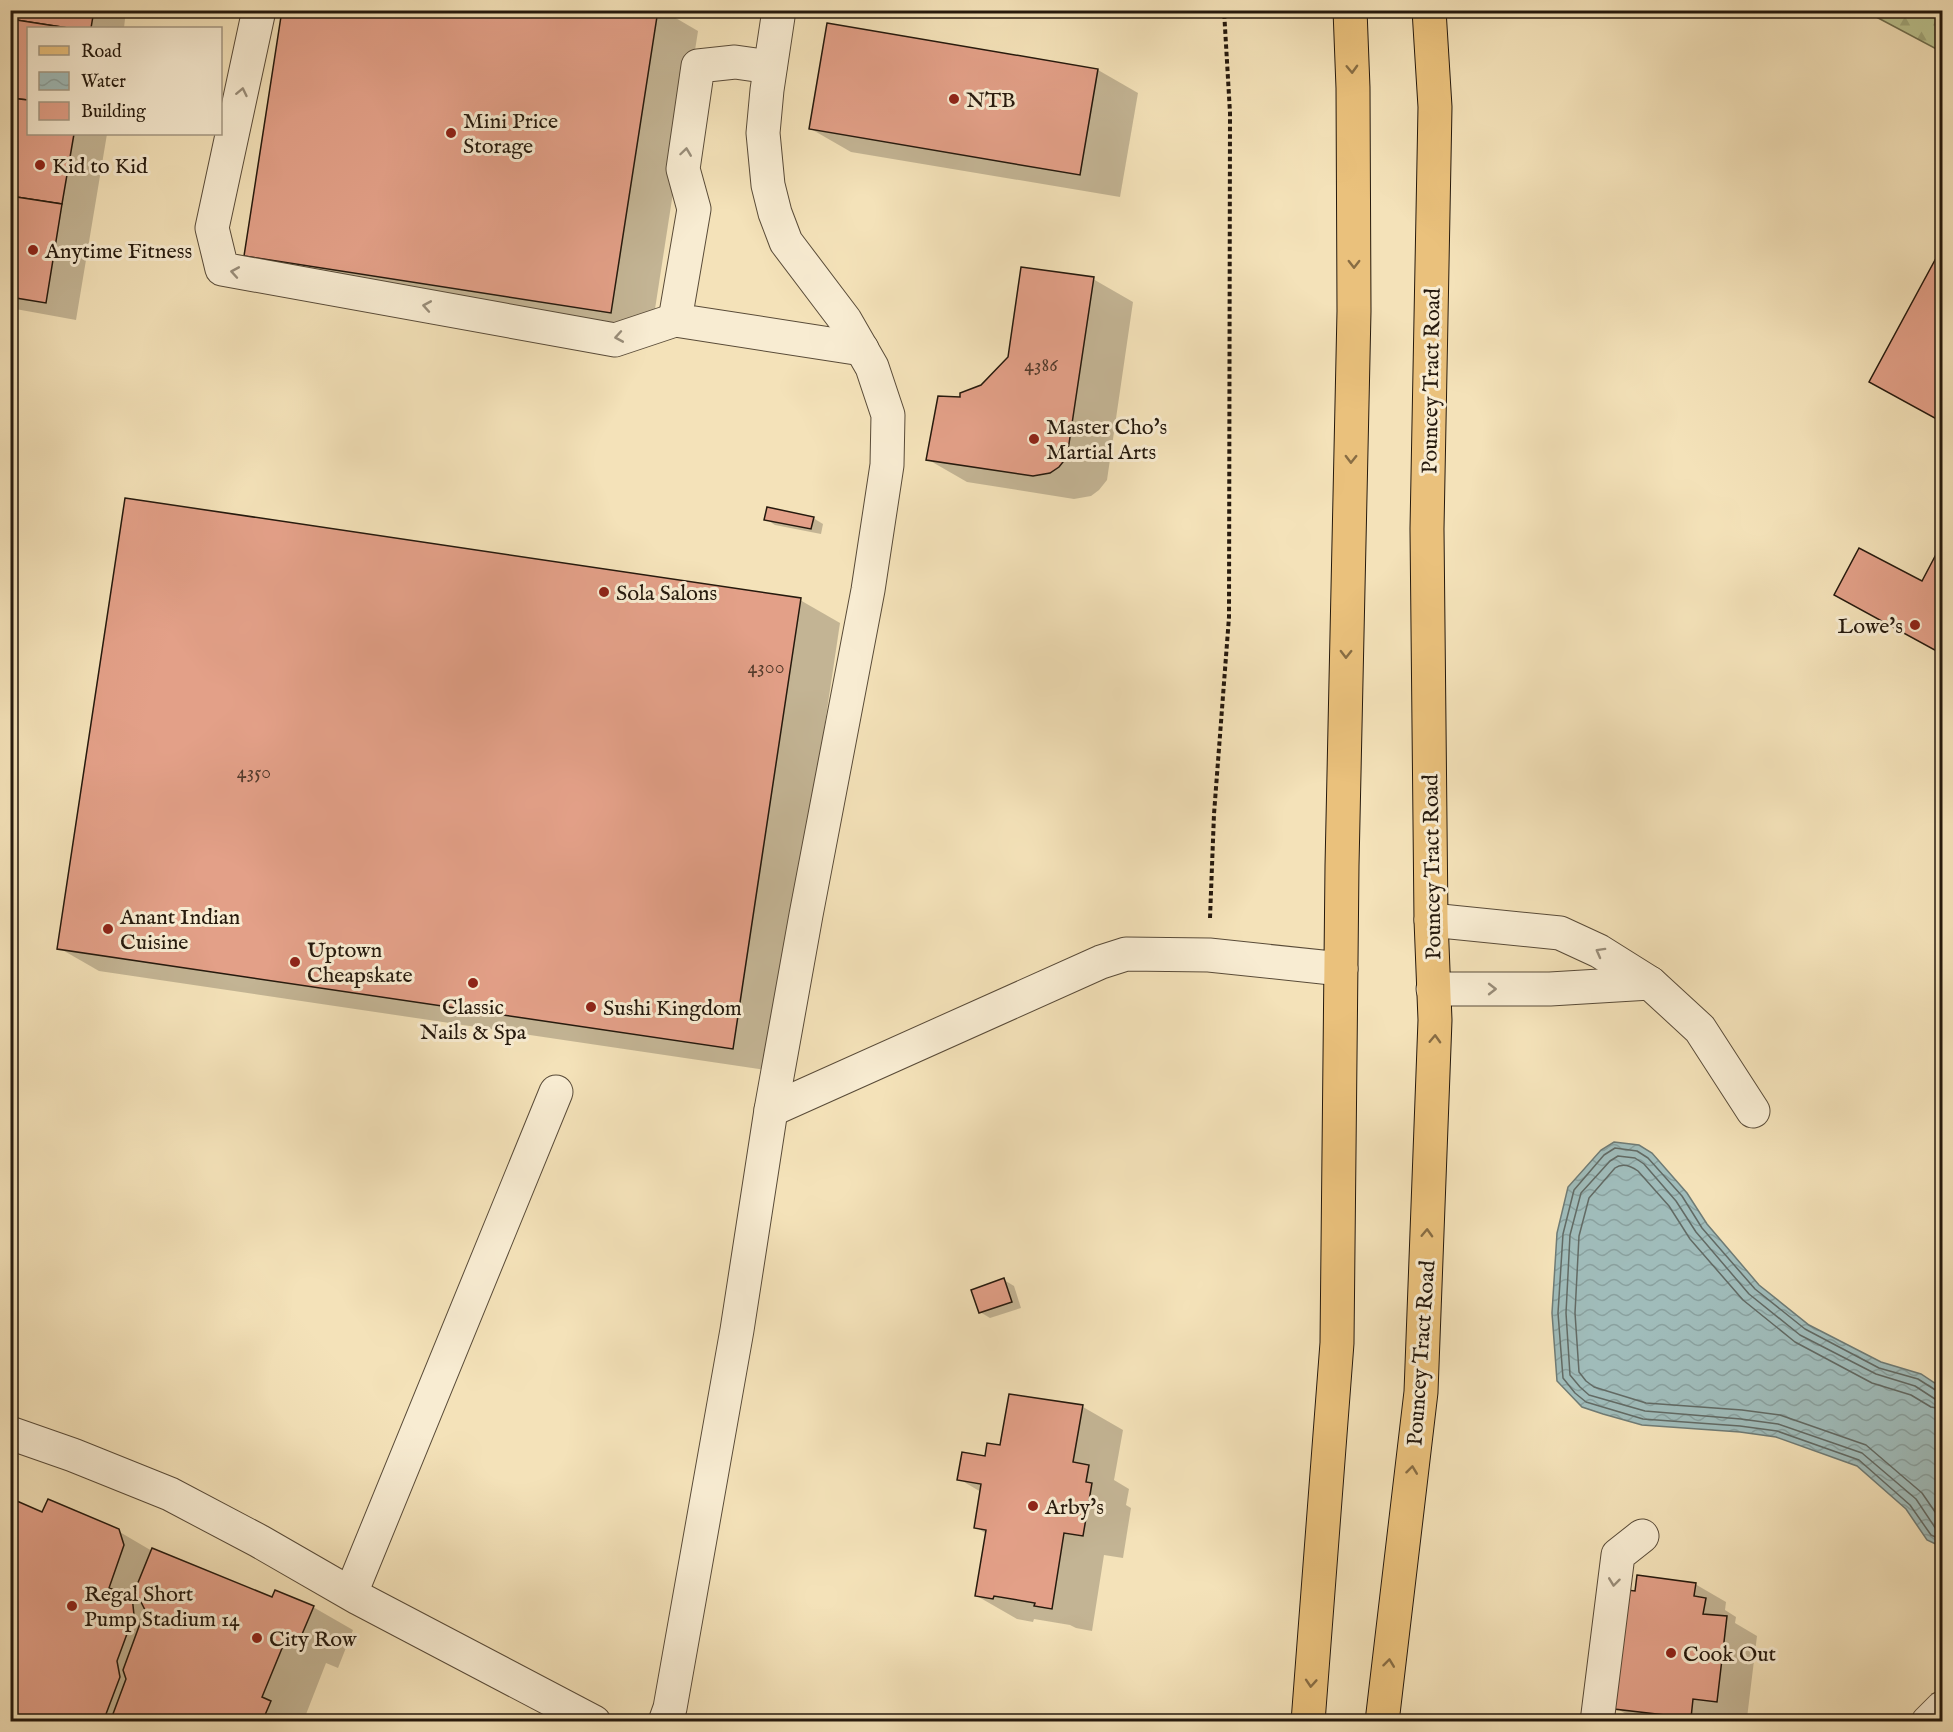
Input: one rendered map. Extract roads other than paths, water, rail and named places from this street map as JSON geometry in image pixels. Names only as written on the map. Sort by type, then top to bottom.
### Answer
[{"type":"main road","points":[[1308,1722],[1337,1344],[1342,854],[1354,311],[1353,88],[1350,10]]},
{"type":"main road","name":"Pouncey Tract Road","points":[[1382,1722],[1421,1392],[1435,1020],[1431,920],[1427,529],[1435,107],[1429,10]]},
{"type":"street","points":[[260,10],[212,228],[222,269],[615,340],[675,320],[862,349]]},
{"type":"street","points":[[665,1722],[670,1708],[732,1353],[771,1110],[809,896],[868,590],[887,465],[888,415],[872,367],[845,320],[786,242],[768,185],[763,133],[779,10]]},
{"type":"street","points":[[675,320],[694,209],[683,169],[698,66],[735,62],[770,67]]},
{"type":"street","points":[[1431,920],[1560,933],[1599,951],[1650,983],[1700,1029],[1753,1112]]},
{"type":"street","points":[[771,1110],[1101,962],[1126,954],[1209,955],[1341,969]]},
{"type":"street","points":[[1433,988],[1550,989],[1650,983]]},
{"type":"street","points":[[351,1593],[556,1092]]},
{"type":"street","points":[[10,1433],[74,1455],[170,1494],[594,1722]]},
{"type":"street","points":[[1597,1722],[1618,1555],[1642,1536]]},
{"type":"street","points":[[1928,1722],[1942,1708]]},
{"type":"water","points":[[1614,1142],[1639,1145],[1652,1153],[1687,1193],[1707,1224],[1759,1285],[1809,1325],[1881,1362],[1921,1374],[1942,1388],[1942,1547],[1927,1540],[1906,1509],[1857,1466],[1776,1437],[1642,1425],[1603,1414],[1582,1407],[1557,1381],[1552,1313],[1557,1233],[1568,1187],[1601,1150]]},
{"type":"place","name":"NTB","points":[[954,99]]},
{"type":"place","name":"Mini Price Storage","points":[[451,133]]},
{"type":"place","name":"Kid to Kid","points":[[40,165]]},
{"type":"place","name":"Anytime Fitness","points":[[33,250]]},
{"type":"place","name":"Master Cho's Martial Arts","points":[[1034,439]]},
{"type":"place","name":"Sola Salons","points":[[604,592]]},
{"type":"place","name":"Lowe's","points":[[1915,625]]},
{"type":"place","name":"Anant Indian Cuisine","points":[[108,929]]},
{"type":"place","name":"Uptown Cheapskate","points":[[295,962]]},
{"type":"place","name":"Classic Nails & Spa","points":[[473,983]]},
{"type":"place","name":"Sushi Kingdom","points":[[591,1007]]},
{"type":"place","name":"Arby's","points":[[1033,1506]]},
{"type":"place","name":"Regal Short Pump Stadium 14","points":[[72,1606]]},
{"type":"place","name":"City Row","points":[[257,1638]]},
{"type":"place","name":"Cook Out","points":[[1671,1653]]}]
